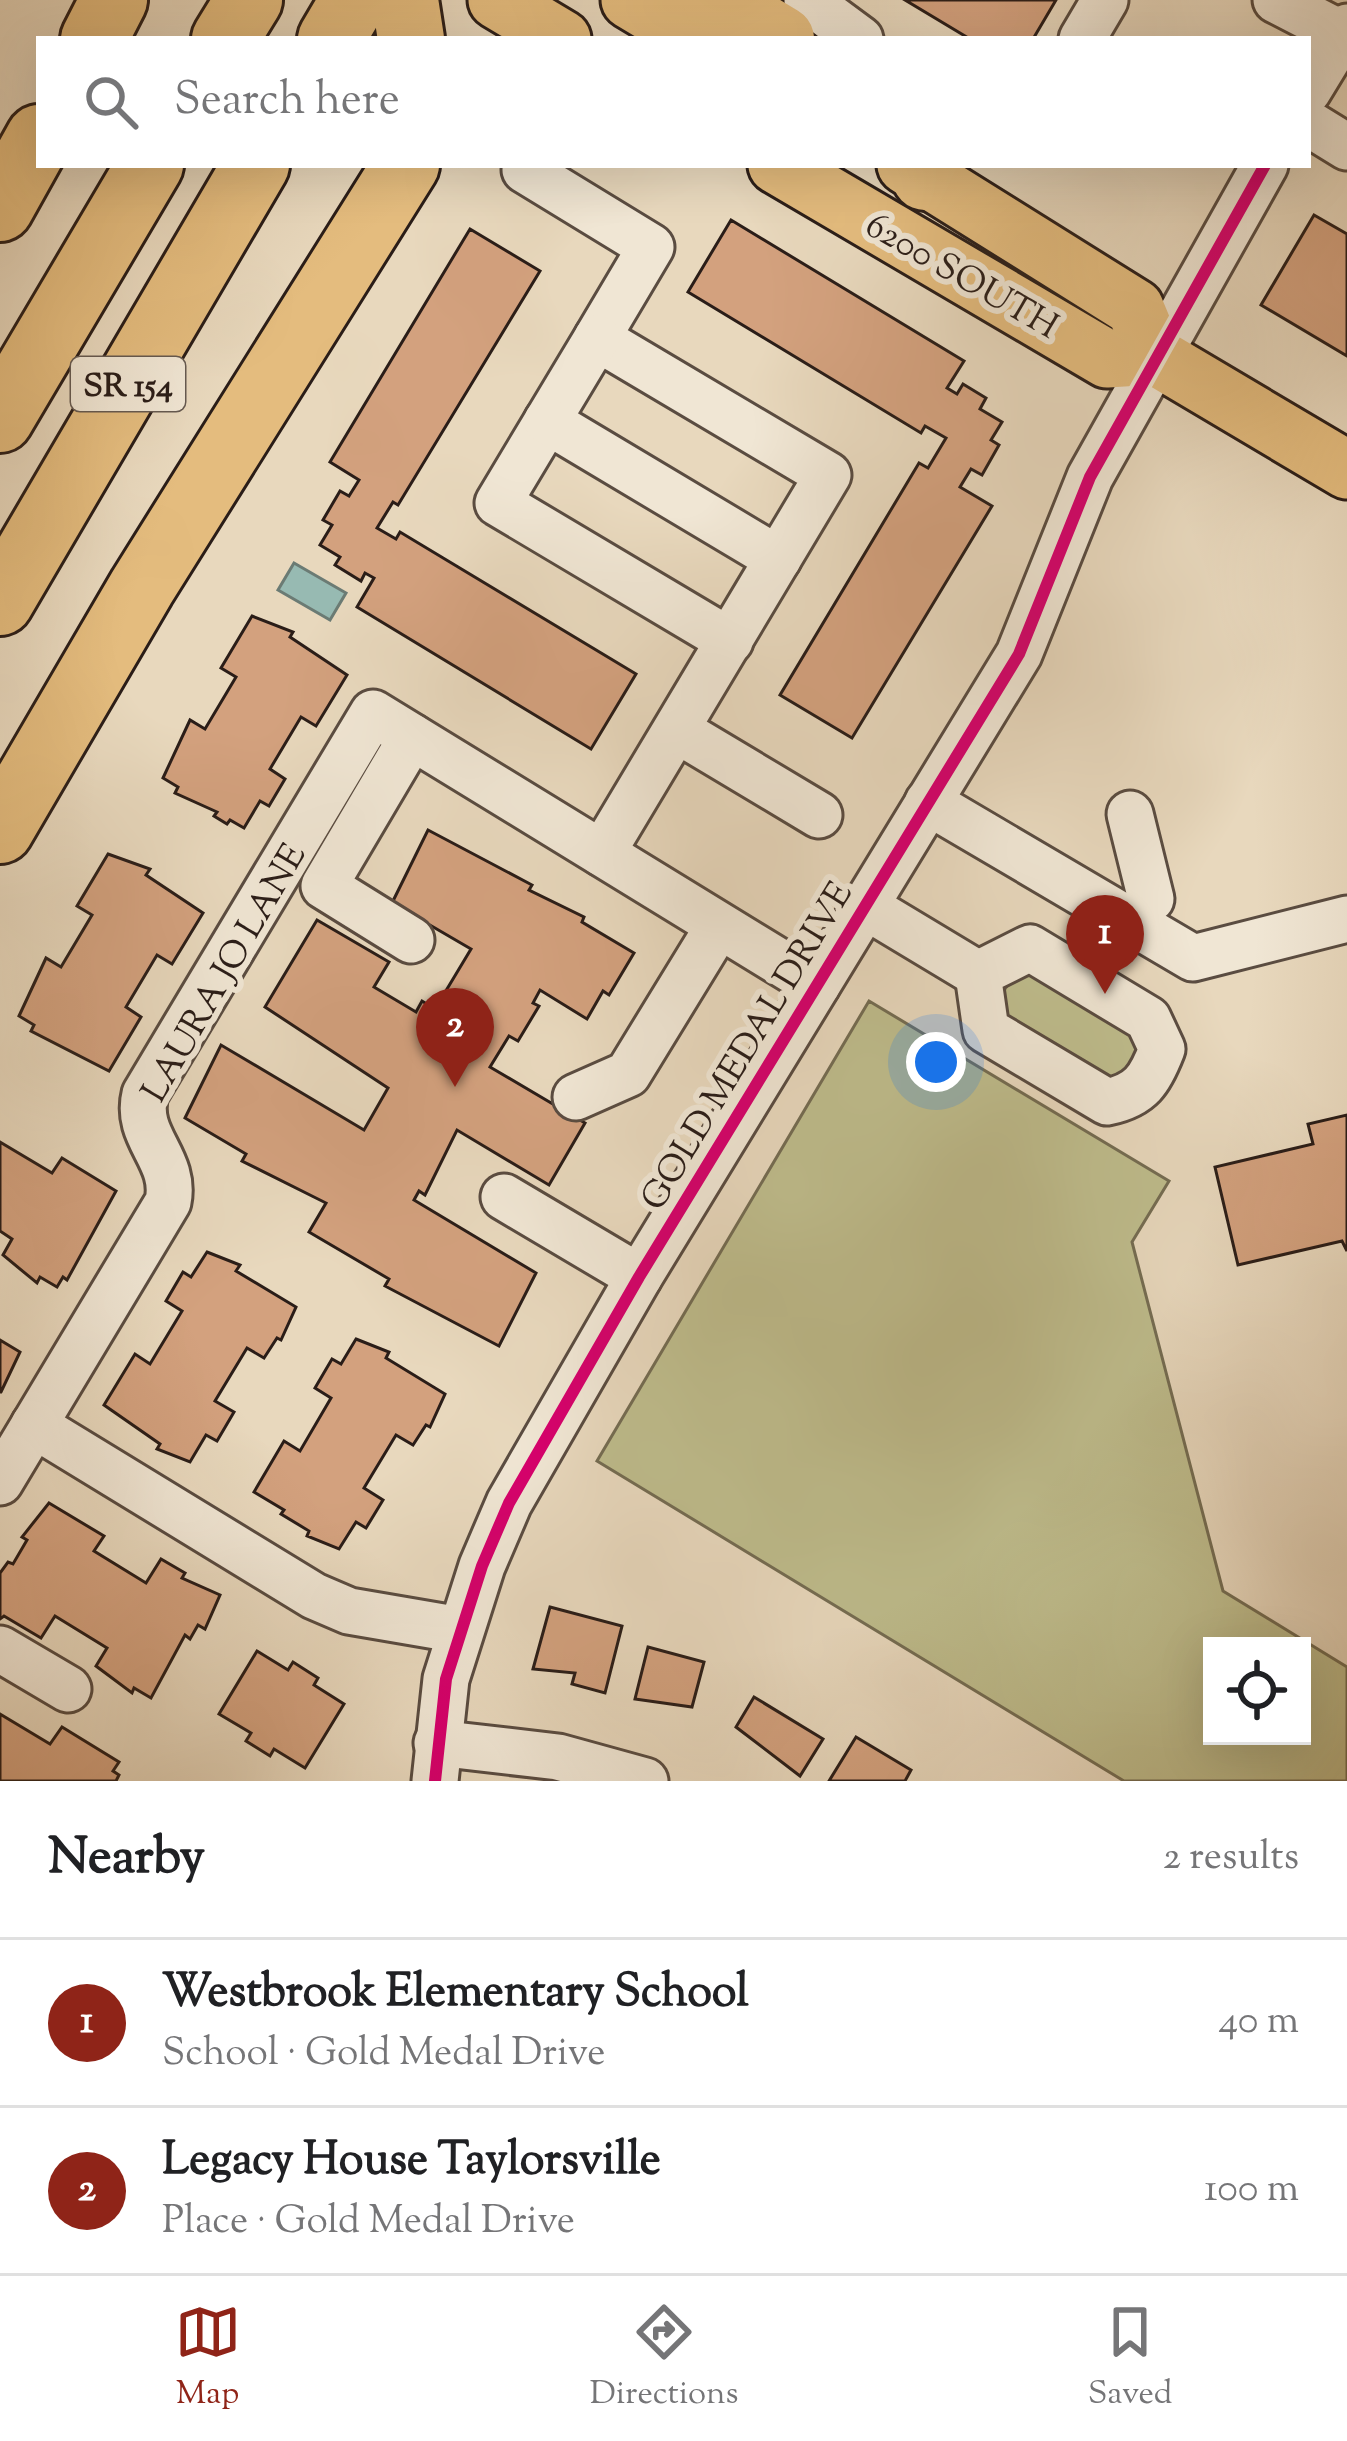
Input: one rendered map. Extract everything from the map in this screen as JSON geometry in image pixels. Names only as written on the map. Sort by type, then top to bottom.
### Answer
[{"type":"highway","points":[[333,36],[355,0]]},
{"type":"highway","points":[[405,0],[411,36]]},
{"type":"highway","points":[[716,0],[776,36]]},
{"type":"highway","points":[[0,208],[36,143]]},
{"type":"highway","name":"SR 154","points":[[0,419],[148,168]]},
{"type":"highway","name":"SR 154","points":[[0,602],[254,168]]},
{"type":"highway","points":[[0,830],[142,587],[400,170]]},
{"type":"main road","points":[[497,0],[557,36]]},
{"type":"main road","points":[[630,0],[690,36]]},
{"type":"main road","name":"6200 SOUTH","points":[[782,168],[1107,359],[1156,356],[1347,470]]},
{"type":"main road","name":"6200 SOUTH","points":[[938,174],[1135,308],[1156,356]]},
{"type":"street","points":[[809,0],[856,36]]},
{"type":"street","points":[[1084,36],[1106,0]]},
{"type":"street","points":[[1276,0],[1345,31],[1311,86]]},
{"type":"street","points":[[1311,125],[1347,146]]},
{"type":"street","name":"GOLD MEDAL DRIVE","points":[[436,1762],[460,1630],[508,1503],[639,1277],[1018,654],[1090,477],[1263,168]]},
{"type":"street","points":[[525,170],[651,247],[498,502],[730,641]]},
{"type":"street","points":[[598,338],[828,475],[602,853]]},
{"type":"street","points":[[548,421],[778,559]]},
{"type":"street","name":"LAURA JO LANE","points":[[0,1483],[168,1202],[172,1183],[166,1162],[144,1132],[145,1094],[373,713],[412,737]]},
{"type":"street","points":[[677,730],[819,815]]},
{"type":"street","points":[[411,940],[324,886],[412,737],[817,985]]},
{"type":"street","points":[[928,802],[1138,895],[1193,958],[1347,919]]},
{"type":"street","points":[[1130,814],[1138,895]]},
{"type":"street","points":[[865,906],[978,974]]},
{"type":"street","points":[[576,1097],[628,1074],[718,927]]},
{"type":"street","points":[[504,1197],[639,1277]]},
{"type":"street","points":[[34,1425],[314,1596],[349,1611],[460,1630]]},
{"type":"street","points":[[0,1649],[68,1689]]},
{"type":"street","points":[[436,1762],[558,1757],[645,1781]]},
{"type":"shaded area","points":[[1029,972],[1131,1029],[1139,1053],[1135,1067],[1113,1079],[1011,1023],[1002,1006],[1003,992]]},
{"type":"shaded area","points":[[869,1001],[1169,1181],[1132,1242],[1223,1591],[1298,1637],[1203,1637],[1203,1745],[1311,1745],[1311,1645],[1347,1667],[1347,1781],[1124,1781],[597,1461]]},
{"type":"water","points":[[294,563],[346,593],[330,620],[278,590]]},
{"type":"building","points":[[905,0],[1056,0],[1035,36],[965,36]]},
{"type":"building","points":[[1314,215],[1347,234],[1347,356],[1261,305]]},
{"type":"building","points":[[731,220],[964,361],[947,388],[957,394],[963,384],[986,398],[980,409],[1002,422],[991,440],[999,445],[982,475],[971,469],[960,487],[992,506],[852,738],[780,695],[919,463],[928,468],[946,438],[925,426],[921,433],[688,292]]},
{"type":"building","points":[[470,229],[540,271],[398,505],[393,502],[377,528],[396,539],[400,532],[636,674],[591,749],[357,607],[374,578],[365,573],[361,581],[335,565],[340,557],[320,545],[332,525],[323,520],[340,491],[349,496],[359,480],[330,462]]},
{"type":"building","points":[[252,616],[293,632],[290,637],[347,675],[316,726],[301,717],[270,769],[285,779],[269,806],[260,801],[244,828],[230,820],[227,824],[214,816],[217,812],[175,793],[178,787],[163,778],[190,720],[205,729],[236,677],[221,668]]},
{"type":"building","points":[[428,830],[532,885],[529,890],[584,917],[582,922],[634,953],[609,995],[603,991],[587,1019],[540,990],[533,1003],[539,1006],[518,1041],[509,1036],[490,1067],[585,1123],[549,1185],[457,1130],[425,1195],[419,1191],[414,1200],[536,1273],[499,1346],[385,1286],[389,1279],[309,1232],[326,1203],[242,1161],[246,1154],[185,1118],[221,1045],[364,1130],[388,1088],[265,1007],[317,920],[389,962],[374,987],[416,1012],[422,1001],[435,1009],[471,949],[392,903]]},
{"type":"building","points":[[108,854],[150,869],[146,875],[203,913],[172,964],[157,955],[126,1007],[141,1017],[109,1071],[31,1031],[34,1025],[19,1016],[46,958],[61,967],[92,915],[77,906]]},
{"type":"building","points":[[1347,1115],[1347,1251],[1342,1241],[1238,1265],[1215,1167],[1313,1144],[1308,1124]]},
{"type":"building","points":[[0,1142],[52,1173],[62,1158],[116,1191],[67,1280],[63,1277],[57,1287],[40,1277],[37,1283],[3,1255],[12,1239],[0,1231]]},
{"type":"building","points":[[207,1252],[240,1265],[236,1271],[296,1307],[281,1340],[277,1338],[264,1358],[247,1348],[215,1401],[234,1412],[217,1441],[206,1435],[190,1462],[157,1449],[160,1444],[104,1405],[135,1354],[150,1364],[182,1311],[166,1301],[183,1272],[191,1277]]},
{"type":"building","points":[[356,1339],[389,1352],[386,1358],[445,1394],[430,1427],[426,1425],[413,1445],[396,1435],[364,1488],[383,1500],[366,1528],[356,1522],[339,1549],[307,1536],[309,1531],[281,1514],[284,1510],[254,1492],[284,1441],[300,1451],[331,1398],[315,1388],[332,1359],[341,1364]]},
{"type":"building","points":[[0,1340],[20,1352],[1,1392],[0,1392]]},
{"type":"building","points":[[49,1503],[104,1536],[94,1551],[146,1583],[161,1559],[185,1573],[182,1578],[220,1595],[205,1629],[198,1625],[190,1639],[185,1635],[151,1698],[134,1688],[132,1693],[96,1666],[107,1648],[55,1616],[41,1638],[4,1616],[0,1619],[0,1573],[8,1562],[13,1564],[27,1540],[22,1537]]},
{"type":"building","points":[[550,1607],[622,1626],[605,1693],[572,1684],[575,1673],[533,1669]]},
{"type":"building","points":[[648,1647],[704,1662],[692,1707],[635,1699]]},
{"type":"building","points":[[257,1651],[288,1670],[293,1662],[318,1678],[314,1685],[344,1704],[305,1768],[274,1749],[270,1756],[246,1741],[251,1733],[219,1714]]},
{"type":"building","points":[[754,1697],[823,1739],[800,1776],[736,1727]]},
{"type":"building","points":[[0,1714],[50,1744],[62,1727],[119,1762],[113,1771],[119,1775],[116,1781],[0,1781]]},
{"type":"building","points":[[856,1737],[911,1770],[905,1781],[829,1781]]},
{"type":"cycle path","points":[[435,1781],[446,1679],[482,1566],[509,1503],[639,1277],[1019,654],[1090,477],[1263,168]]},
{"type":"place","name":"Westbrook Elementary School","points":[[1105,994]]},
{"type":"place","name":"Legacy House Taylorsville","points":[[455,1087]]}]
